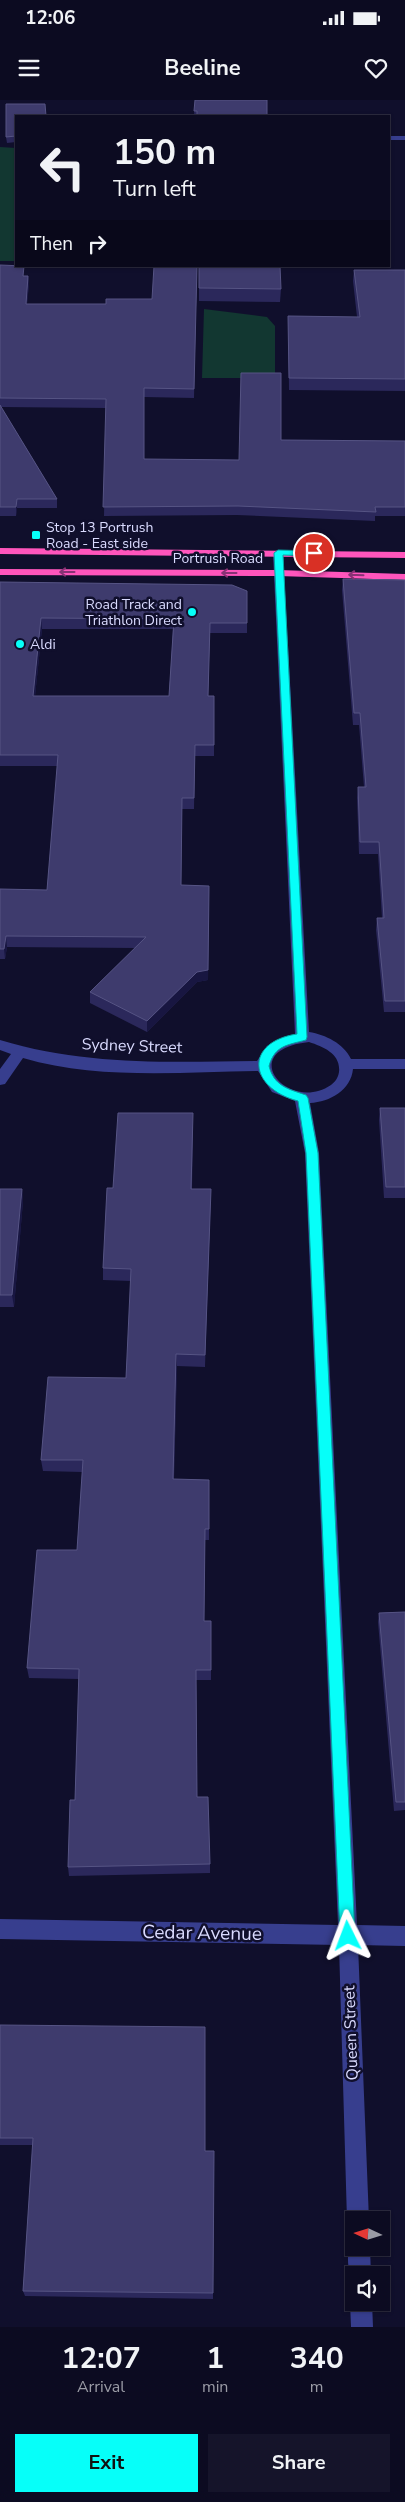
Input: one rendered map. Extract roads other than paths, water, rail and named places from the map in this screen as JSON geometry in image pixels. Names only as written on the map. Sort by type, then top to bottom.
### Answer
[{"type":"highway","name":"Portrush Road","points":[[0,551],[405,555]]},
{"type":"highway","name":"Portrush Road","points":[[0,572],[278,573],[405,577]]},
{"type":"street","points":[[390,138],[405,138]]},
{"type":"street","points":[[278,553],[302,1037]]},
{"type":"street","points":[[302,1037],[324,1040],[336,1047],[344,1056],[347,1064],[347,1075],[341,1085],[331,1092],[318,1097],[302,1098],[285,1094],[266,1077],[264,1066],[267,1056],[274,1046],[285,1040],[302,1037]]},
{"type":"street","name":"Sydney Street","points":[[0,1045],[19,1053],[102,1065],[264,1066]]},
{"type":"street","points":[[0,1080],[19,1053]]},
{"type":"street","points":[[347,1064],[405,1064]]},
{"type":"street","name":"Queen Street","points":[[302,1098],[312,1153],[348,1936],[358,2211]]},
{"type":"street","name":"Cedar Avenue","points":[[0,1929],[405,1936]]},
{"type":"street","points":[[361,2311],[362,2327]]},
{"type":"place","name":"Stop 13 Portrush Road - East side","points":[[36,535]]},
{"type":"place","name":"Road Track and Triathlon Direct","points":[[192,612]]},
{"type":"place","name":"Aldi","points":[[20,644]]}]
